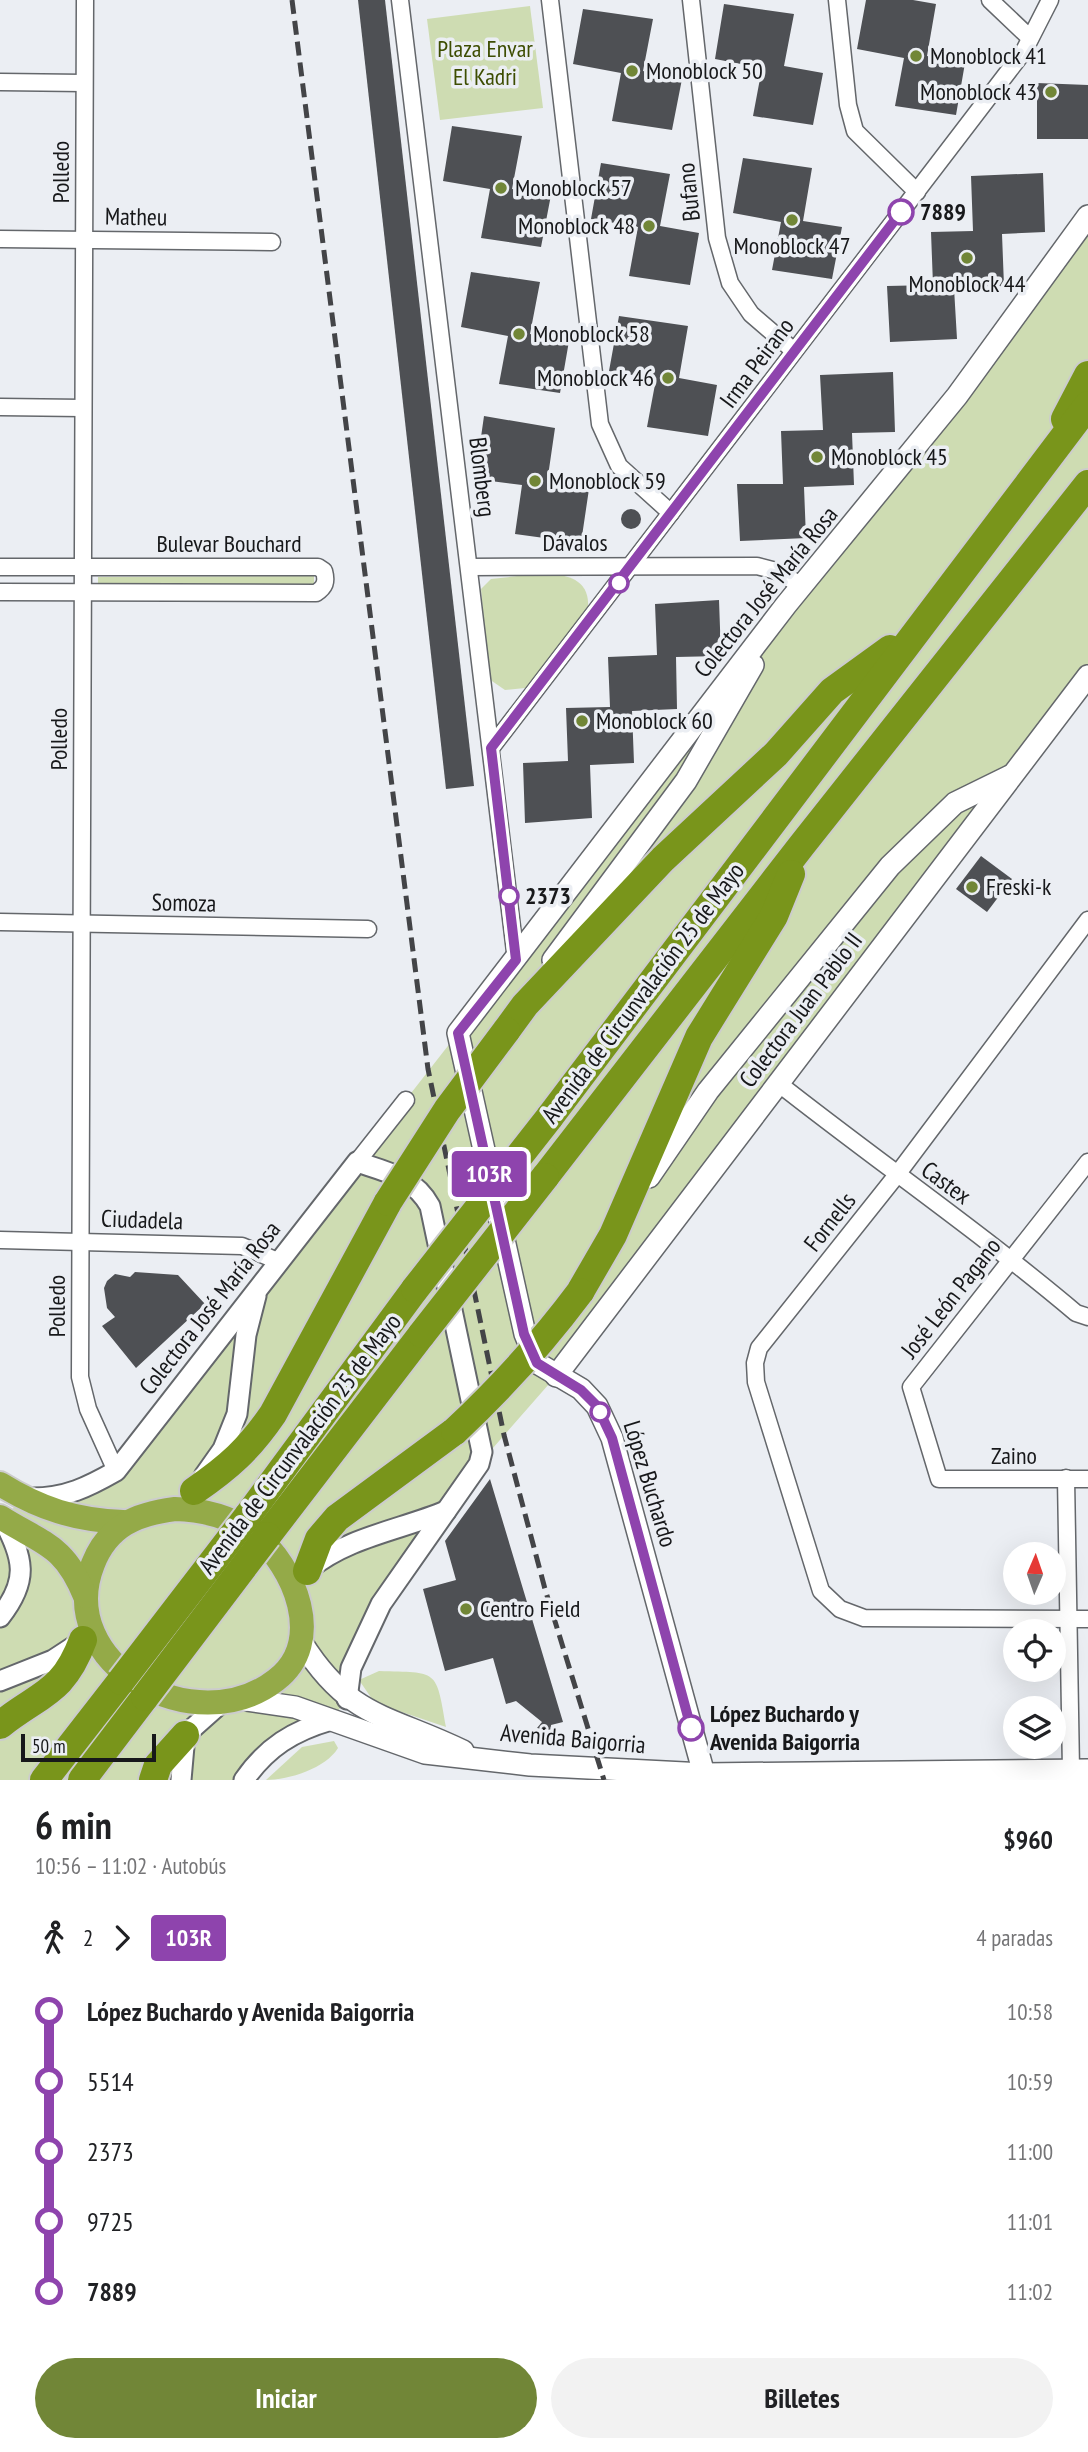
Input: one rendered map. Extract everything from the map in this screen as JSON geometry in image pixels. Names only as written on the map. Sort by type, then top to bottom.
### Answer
[{"type":"highway","points":[[1041,466],[1088,375]]},
{"type":"highway","name":"Avenida de Circunvalación 25 de Mayo","points":[[44,1780],[247,1517],[415,1289],[549,1118],[913,633],[1088,405]]},
{"type":"highway","name":"Avenida de Circunvalación 25 de Mayo","points":[[82,1780],[422,1334],[802,845],[1088,484]]},
{"type":"highway","points":[[194,1491],[230,1467],[250,1447],[273,1414],[388,1202],[447,1110],[525,1005],[663,859],[776,754],[832,691],[913,633]]},
{"type":"highway","points":[[307,1571],[319,1539],[337,1518],[455,1431],[514,1375],[580,1292],[613,1235],[699,1037],[774,916],[802,845]]},
{"type":"highway","points":[[0,1483],[54,1513],[88,1521],[123,1522],[154,1511],[196,1510],[216,1515],[254,1534],[282,1565],[299,1603],[302,1643],[281,1676],[262,1691],[230,1701],[182,1702],[138,1682],[104,1648],[74,1567],[46,1542],[1,1518]]},
{"type":"highway","points":[[87,1604],[89,1574],[97,1554],[123,1522]]},
{"type":"highway","points":[[0,1725],[50,1693],[73,1666],[83,1640]]},
{"type":"highway","points":[[153,1780],[158,1765],[185,1735]]},
{"type":"main road","name":"Colectora José María Rosa","points":[[458,1033],[786,605],[957,396],[1088,216]]},
{"type":"main road","points":[[525,1005],[556,956],[686,781],[786,605]]},
{"type":"main road","name":"Colectora Juan Pablo II","points":[[556,1376],[1088,676]]},
{"type":"main road","points":[[613,1235],[660,1159],[708,1091],[890,866],[955,803],[1014,774]]},
{"type":"main road","name":"López Buchardo","points":[[458,1033],[524,1334],[537,1363],[581,1390],[597,1406],[612,1438],[704,1774]]},
{"type":"main road","name":"Avenida Baigorria","points":[[302,1643],[317,1667],[348,1699],[380,1718],[430,1735],[474,1757]]},
{"type":"main road","name":"Avenida Baigorria","points":[[230,1701],[295,1707],[425,1753],[530,1765],[704,1774],[1078,1773]]},
{"type":"street","name":"Polledo","points":[[85,0],[80,1377],[88,1409],[116,1471]]},
{"type":"street","name":"Blomberg","points":[[400,0],[516,960]]},
{"type":"street","points":[[550,0],[600,424],[619,466],[671,513]]},
{"type":"street","name":"Bufano","points":[[691,0],[717,238],[730,283],[751,314],[794,351]]},
{"type":"street","points":[[836,0],[848,105],[855,131],[917,192]]},
{"type":"street","points":[[990,0],[1030,38]]},
{"type":"street","name":"Irma Peirano","points":[[491,748],[917,192],[1030,38],[1050,0]]},
{"type":"street","points":[[0,82],[85,83]]},
{"type":"street","name":"Matheu","points":[[0,239],[272,242]]},
{"type":"street","points":[[0,407],[83,408]]},
{"type":"street","name":"Dávalos","points":[[470,567],[757,566],[780,572],[801,586]]},
{"type":"street","name":"Bulevar Bouchard","points":[[0,568],[318,567],[327,579],[323,588],[316,593],[0,592]]},
{"type":"street","name":"Fornells","points":[[1069,1619],[864,1618],[840,1609],[821,1591],[756,1382],[755,1363],[759,1348],[896,1176],[1088,919]]},
{"type":"street","name":"Somoza","points":[[0,922],[368,929]]},
{"type":"street","name":"Castex","points":[[778,1083],[896,1176],[1011,1258],[1076,1313],[1088,1317]]},
{"type":"street","name":"Colectora José María Rosa","points":[[23,1498],[56,1498],[81,1491],[116,1471],[406,1100]]},
{"type":"street","points":[[348,1699],[351,1668],[366,1632],[381,1604],[480,1464],[481,1442],[430,1206],[421,1189],[406,1178],[357,1162]]},
{"type":"street","name":"José León Pagano","points":[[939,1479],[911,1387],[1088,1162]]},
{"type":"street","name":"Ciudadela","points":[[0,1240],[242,1246],[280,1262]]},
{"type":"street","points":[[154,1511],[194,1491],[223,1449],[237,1414],[246,1335],[258,1289]]},
{"type":"street","points":[[1066,1478],[1069,1619],[1078,1773]]},
{"type":"street","name":"Zaino","points":[[939,1479],[1088,1479]]},
{"type":"street","points":[[299,1603],[307,1571],[322,1558],[355,1543],[446,1511]]},
{"type":"street","points":[[0,1617],[14,1599],[22,1574],[18,1548],[1,1518]]},
{"type":"street","points":[[0,1681],[54,1660],[83,1640],[87,1604]]},
{"type":"street","points":[[1069,1619],[1088,1619]]},
{"type":"street","points":[[181,1780],[185,1735],[230,1701]]},
{"type":"street","points":[[244,1780],[276,1742],[302,1728],[331,1720]]},
{"type":"green space","name":"Plaza Envar El Kadri","points":[[530,6],[543,108],[440,120],[427,19]]},
{"type":"green space","points":[[1088,216],[1088,676],[556,1376],[479,1464],[381,1604],[347,1699],[331,1720],[302,1728],[244,1780],[0,1780],[0,1517],[3,1519],[23,1498],[116,1471],[458,1033]]},
{"type":"green space","points":[[545,573],[562,575],[582,585],[586,591],[588,608],[534,680],[525,688],[505,690],[489,679],[481,589],[491,579]]},
{"type":"green space","points":[[314,576],[314,586],[98,587],[98,577]]},
{"type":"green space","points":[[379,1671],[413,1672],[431,1678],[440,1694],[446,1727],[384,1706],[372,1699],[359,1680]]},
{"type":"green space","points":[[334,1741],[338,1748],[316,1767],[285,1778],[266,1780],[302,1747]]},
{"type":"building","points":[[358,0],[385,0],[474,786],[446,789]]},
{"type":"building","name":"Monoblock 41","points":[[866,0],[913,0],[936,4],[927,56],[965,63],[956,115],[895,106],[904,58],[857,49]]},
{"type":"building","points":[[724,4],[794,14],[784,66],[823,73],[813,125],[753,116],[762,68],[715,59]]},
{"type":"building","name":"Monoblock 50","points":[[583,9],[653,19],[643,71],[682,79],[672,130],[612,121],[621,73],[573,64]]},
{"type":"building","name":"Monoblock 43","points":[[1037,83],[1088,85],[1088,139],[1037,139]]},
{"type":"building","name":"Monoblock 57","points":[[452,126],[522,136],[512,189],[551,195],[541,247],[481,238],[490,189],[443,181]]},
{"type":"building","name":"Monoblock 47","points":[[743,158],[812,168],[803,221],[842,227],[832,279],[772,270],[781,222],[733,213]]},
{"type":"building","name":"Monoblock 48","points":[[601,163],[670,174],[660,226],[699,233],[690,285],[629,276],[638,227],[591,219]]},
{"type":"building","name":"Monoblock 44","points":[[1043,173],[1045,232],[1002,234],[1004,286],[954,288],[957,339],[890,342],[887,286],[933,285],[931,232],[973,231],[971,176]]},
{"type":"building","name":"Monoblock 58","points":[[471,272],[540,282],[530,334],[569,341],[560,393],[499,384],[508,336],[461,327]]},
{"type":"building","name":"Monoblock 46","points":[[619,316],[688,326],[679,378],[717,385],[708,436],[647,427],[656,379],[609,371]]},
{"type":"building","name":"Monoblock 45","points":[[893,372],[895,432],[852,433],[854,485],[804,487],[806,538],[740,541],[737,484],[783,484],[781,431],[823,430],[820,375]]},
{"type":"building","name":"Monoblock 59","points":[[484,416],[555,428],[547,483],[589,489],[581,543],[515,534],[522,485],[475,479]]},
{"type":"building","points":[[631,509],[638,512],[641,519],[638,526],[631,529],[624,526],[621,519],[624,512]]},
{"type":"building","name":"Monoblock 60","points":[[719,600],[721,656],[676,657],[677,709],[632,711],[634,763],[590,765],[592,818],[525,823],[523,763],[568,761],[566,708],[610,707],[608,657],[657,655],[655,604]]},
{"type":"building","points":[[981,856],[1012,879],[987,912],[956,889]]},
{"type":"building","points":[[135,1272],[178,1275],[205,1304],[136,1368],[102,1326],[115,1317],[107,1308],[104,1288],[107,1281],[115,1274],[130,1277]]},
{"type":"building","points":[[490,1479],[563,1722],[551,1725],[552,1733],[546,1738],[539,1735],[537,1728],[542,1722],[516,1701],[506,1704],[493,1658],[445,1671],[423,1589],[456,1580],[445,1541]]},
{"type":"railway","points":[[292,0],[428,1069],[504,1435],[545,1589],[604,1780]]},
{"type":"bus line","name":"103R","points":[[691,1728],[612,1438],[597,1406],[581,1390],[537,1363],[524,1334],[458,1033],[516,960],[491,748],[901,212]]},
{"type":"place","name":"Monoblock 41","points":[[916,56]]},
{"type":"place","name":"Monoblock 50","points":[[632,71]]},
{"type":"place","name":"Monoblock 43","points":[[1051,92]]},
{"type":"place","name":"Monoblock 57","points":[[501,188]]},
{"type":"place","name":"7889","points":[[901,212]]},
{"type":"place","name":"Monoblock 47","points":[[792,220]]},
{"type":"place","name":"Monoblock 48","points":[[649,226]]},
{"type":"place","name":"Monoblock 44","points":[[967,258]]},
{"type":"place","name":"Monoblock 58","points":[[519,334]]},
{"type":"place","name":"Monoblock 46","points":[[668,378]]},
{"type":"place","name":"Monoblock 45","points":[[817,457]]},
{"type":"place","name":"Monoblock 59","points":[[535,481]]},
{"type":"place","name":"Monoblock 60","points":[[582,721]]},
{"type":"place","name":"Freski-k","points":[[972,887]]},
{"type":"place","name":"2373","points":[[509,896]]},
{"type":"place","name":"Centro Field","points":[[466,1609]]},
{"type":"place","name":"López Buchardo y Avenida Baigorria","points":[[691,1728]]}]
